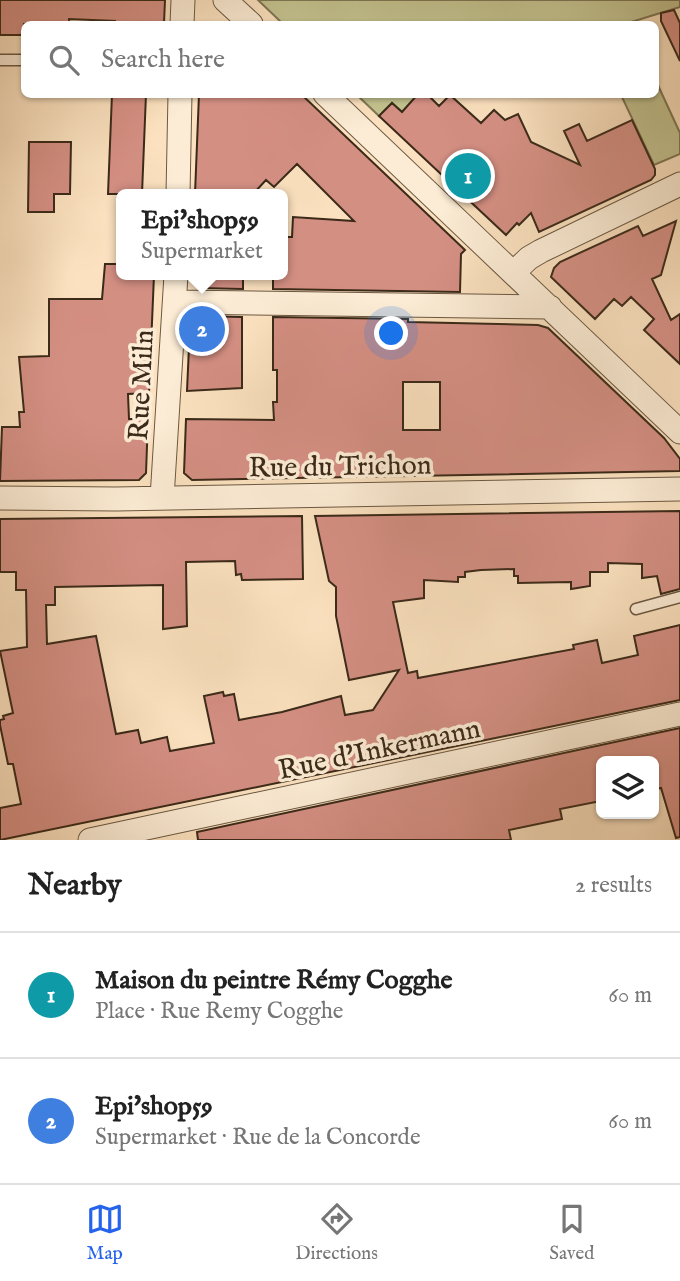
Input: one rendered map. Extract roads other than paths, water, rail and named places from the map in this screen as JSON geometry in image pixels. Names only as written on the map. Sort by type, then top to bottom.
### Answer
[{"type":"street","points":[[182,21],[183,0]]},
{"type":"street","points":[[225,0],[248,21]]},
{"type":"street","points":[[178,189],[180,98]]},
{"type":"street","points":[[329,98],[679,431]]},
{"type":"street","points":[[513,273],[541,251],[680,184]]},
{"type":"street","name":"Rue Miln","points":[[162,498],[176,280]]},
{"type":"street","points":[[175,302],[550,307]]},
{"type":"street","name":"Rue du Trichon","points":[[0,498],[162,498],[680,489]]},
{"type":"street","name":"Rue d'Inkermann","points":[[90,840],[680,714]]},
{"type":"lane","points":[[0,60],[21,60]]},
{"type":"lane","points":[[636,609],[680,597]]},
{"type":"place","name":"Maison du peintre Rémy Cogghe","points":[[468,176]]},
{"type":"place","name":"Epi'shop59","points":[[202,329]]}]
